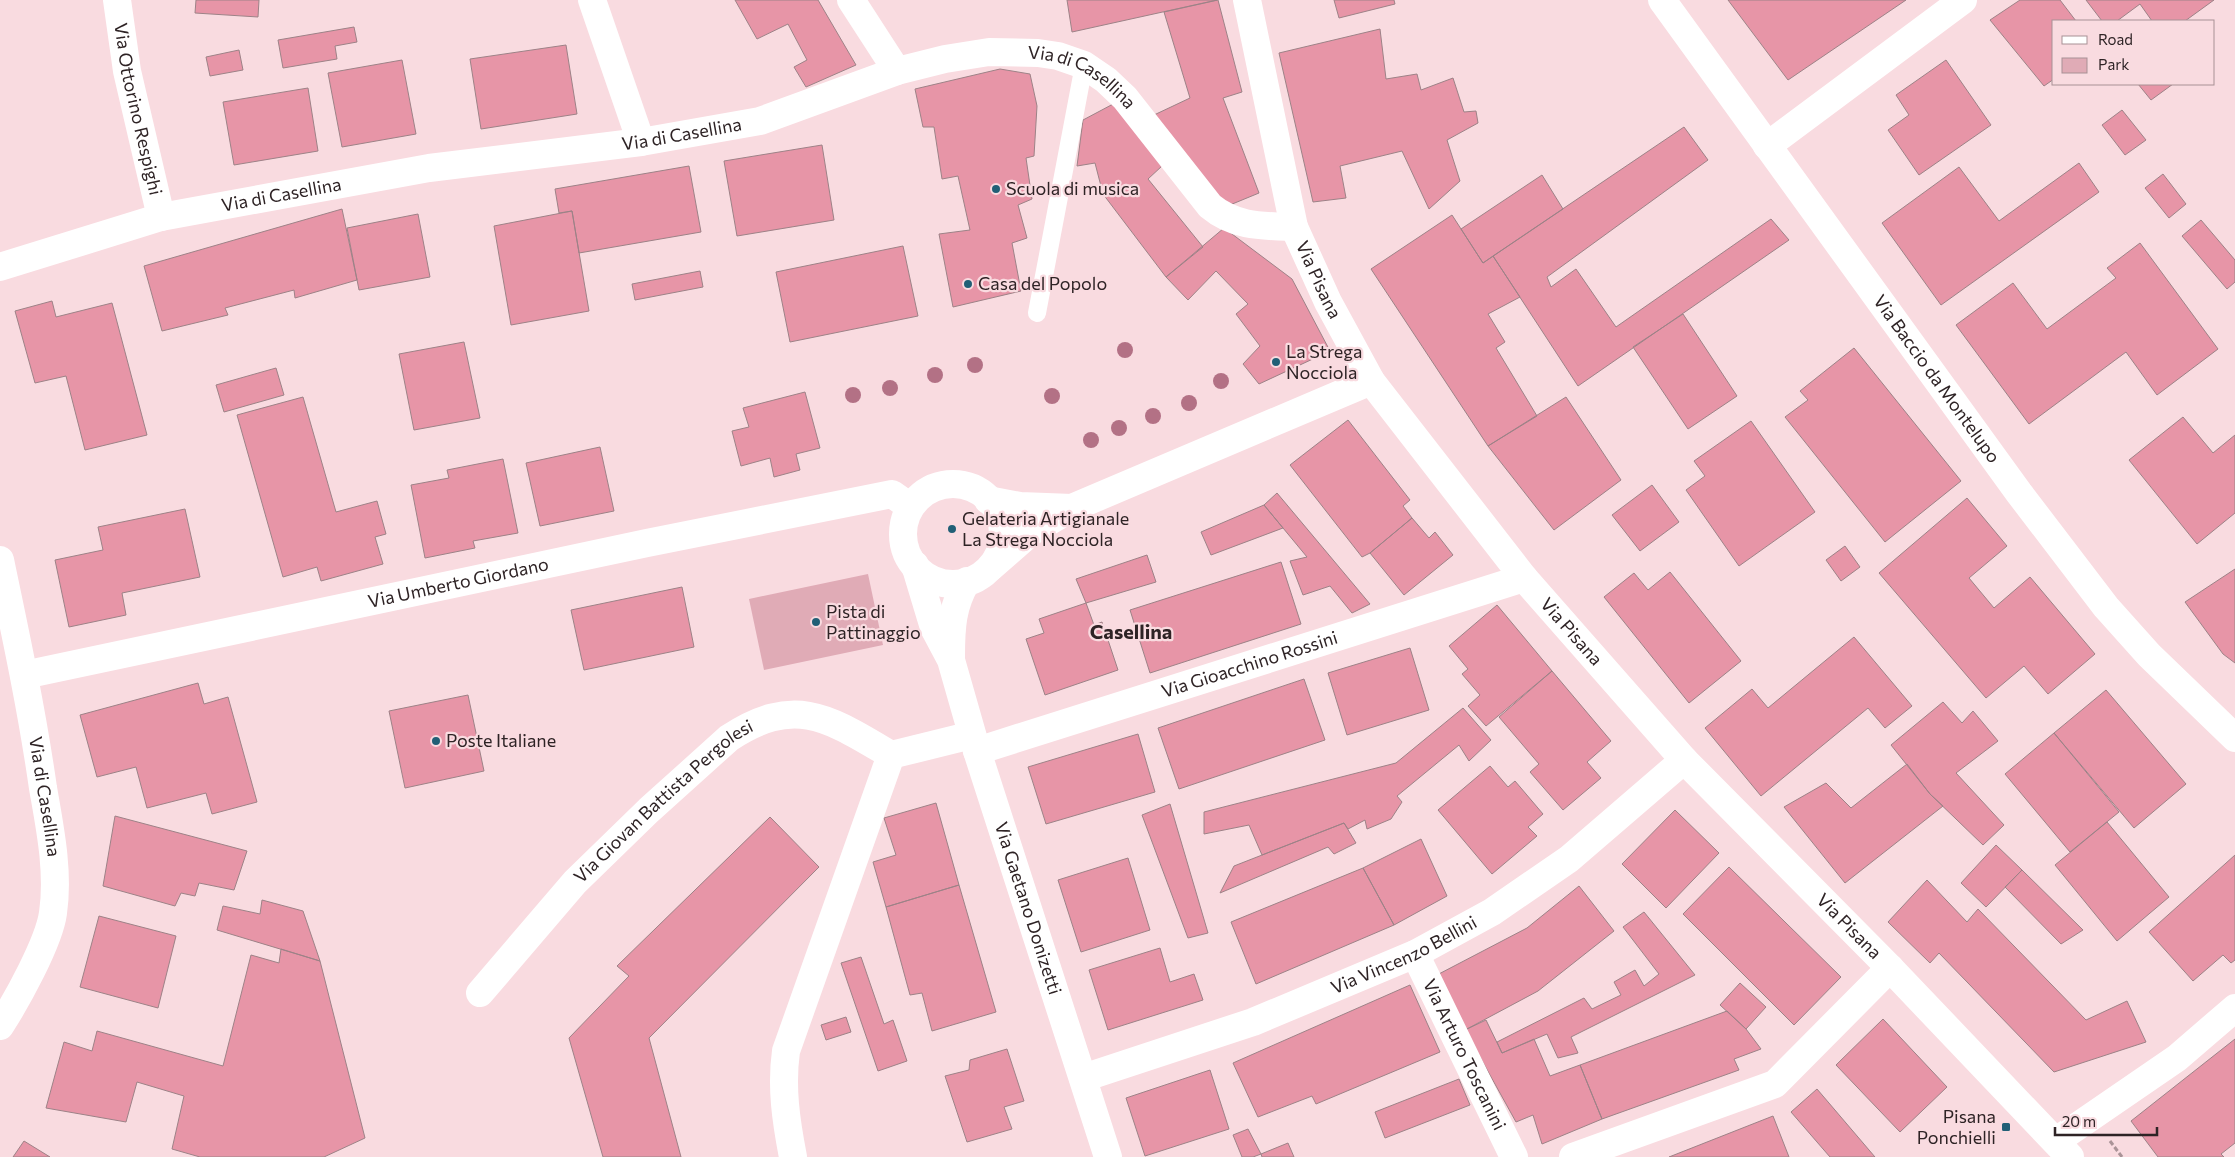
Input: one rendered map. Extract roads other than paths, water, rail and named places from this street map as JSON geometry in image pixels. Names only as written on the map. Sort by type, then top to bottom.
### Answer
[{"type":"street","name":"Via Ottorino Respighi","points":[[117,0],[128,71],[161,217]]},
{"type":"street","points":[[592,0],[641,142]]},
{"type":"street","points":[[851,0],[897,71]]},
{"type":"street","name":"Via Pisana","points":[[1247,0],[1294,227],[1328,302],[1371,381],[1524,578],[1684,760],[1890,968],[2063,1149]]},
{"type":"street","name":"Via Baccio da Montelupo","points":[[1662,0],[2019,494],[2106,607],[2149,655],[2235,738]]},
{"type":"street","points":[[1767,146],[1963,0]]},
{"type":"street","name":"Via di Casellina","points":[[0,267],[161,217],[430,168],[641,142],[760,121],[897,71],[945,59],[989,52],[1038,53],[1058,56],[1084,64],[1106,80],[1125,98],[1210,206],[1217,212],[1241,223],[1294,227]]},
{"type":"street","points":[[991,567],[999,555],[1003,538],[1002,525],[996,509],[978,491],[962,486],[940,485],[922,494],[901,500],[903,539],[915,565],[928,576],[942,582],[959,583],[977,578],[991,567],[1031,532],[1072,508],[1371,381]]},
{"type":"street","name":"Via Umberto Giordano","points":[[24,675],[638,545],[901,500]]},
{"type":"street","points":[[988,500],[1029,507],[1072,508]]},
{"type":"street","name":"Via di Casellina","points":[[0,560],[24,675],[51,838],[54,898],[53,915],[43,942],[32,968],[0,1026]]},
{"type":"street","name":"Via Gaetano Donizetti","points":[[915,565],[934,628],[951,660],[974,743],[1108,1157]]},
{"type":"street","name":"Via Gioacchino Rossini","points":[[974,743],[1524,578]]},
{"type":"street","name":"Via Gaetano Donizetti","points":[[951,660],[951,624],[955,605],[968,580]]},
{"type":"street","name":"Via Giovan Battista Pergolesi","points":[[480,993],[575,882],[649,810],[729,738],[744,729],[774,716],[812,716],[846,729],[891,755]]},
{"type":"street","points":[[793,1157],[784,1104],[786,1050],[891,755],[974,743]]},
{"type":"street","name":"Via Vincenzo Bellini","points":[[1083,1078],[1253,1022],[1415,954],[1492,912],[1569,859],[1684,760]]},
{"type":"street","name":"Via Arturo Toscanini","points":[[1415,954],[1514,1157]]},
{"type":"street","points":[[1574,1157],[1775,1084],[1890,968]]},
{"type":"street","points":[[2063,1149],[2092,1116],[2177,1058],[2235,1008]]},
{"type":"lane","points":[[1037,313],[1084,64]]},
{"type":"place","name":"Scuola di musica","points":[[996,189]]},
{"type":"place","name":"Casa del Popolo","points":[[968,284]]},
{"type":"place","name":"La Strega Nocciola","points":[[1276,362]]},
{"type":"place","name":"Gelateria Artigianale La Strega Nocciola","points":[[952,529]]},
{"type":"place","name":"Pista di Pattinaggio","points":[[816,622]]},
{"type":"place","name":"Poste Italiane","points":[[436,741]]},
{"type":"place","name":"Pisana Ponchielli","points":[[2006,1127]]},
{"type":"district","name":"Casellina","points":[[1131,632]]}]
